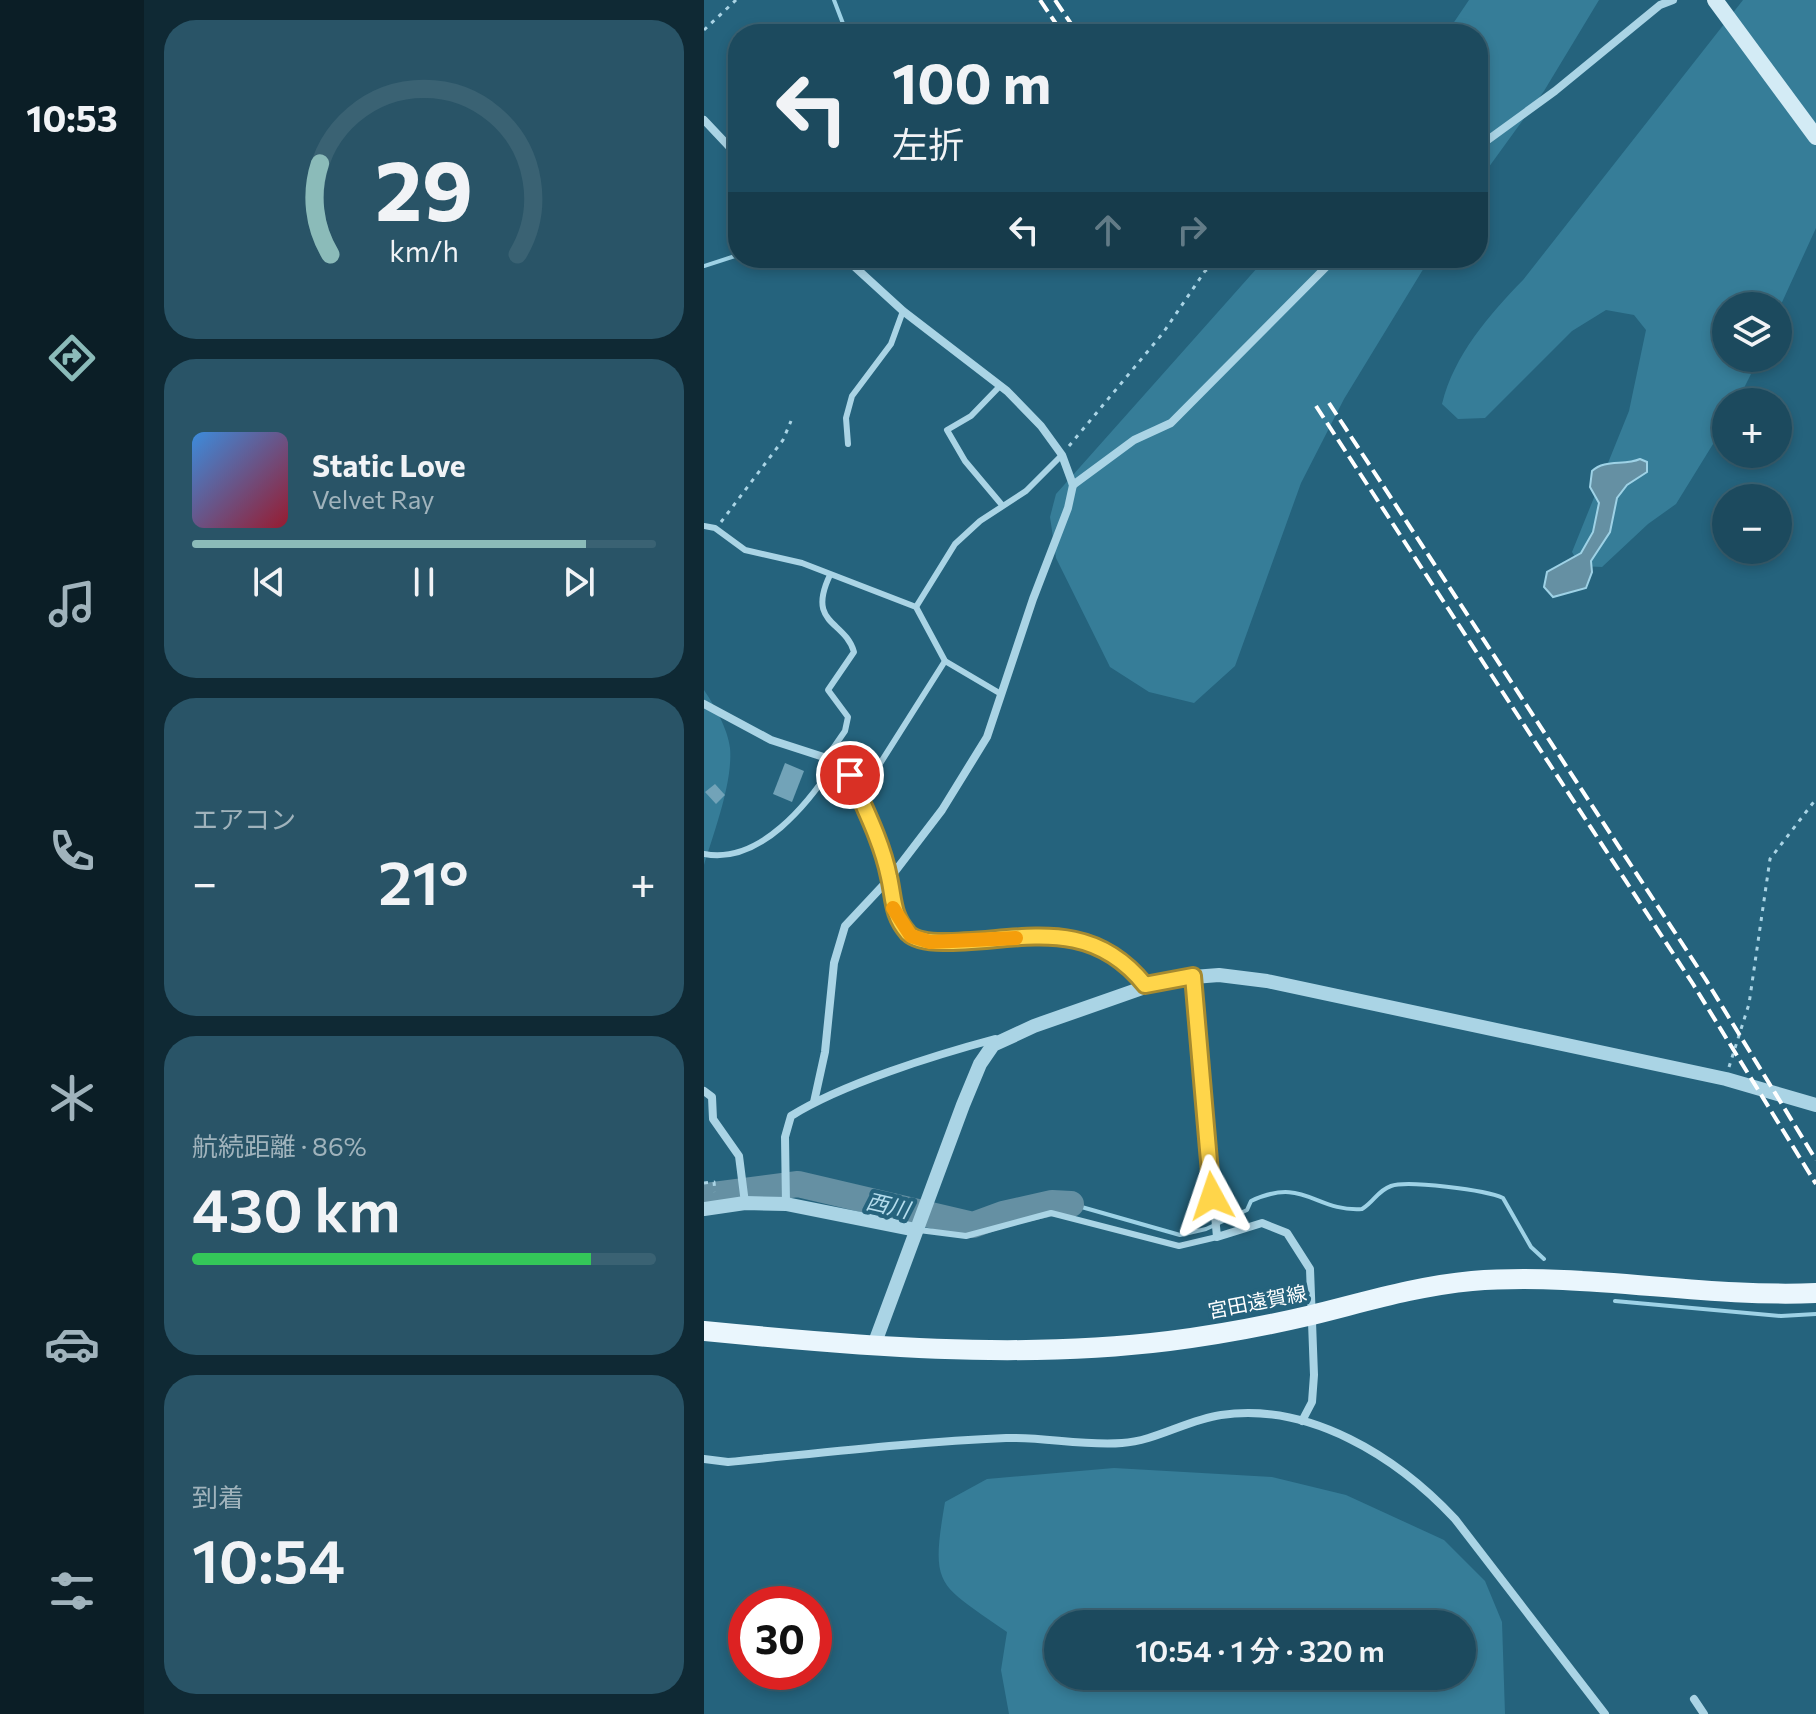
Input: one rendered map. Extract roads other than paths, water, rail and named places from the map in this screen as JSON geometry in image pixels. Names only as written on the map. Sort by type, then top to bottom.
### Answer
[{"type":"main road","points":[[1715,0],[1816,137]]},
{"type":"main road","name":"宮田遠賀線","points":[[704,1331],[874,1345],[1107,1348],[1242,1330],[1416,1289],[1523,1279],[1770,1295],[1816,1293]]},
{"type":"street","points":[[1488,140],[1555,91],[1660,5],[1673,0]]},
{"type":"street","points":[[704,120],[728,145]]},
{"type":"street","points":[[814,1102],[825,1052],[834,963],[845,926],[868,897],[890,878],[942,810],[975,758],[1068,508],[1073,485],[1062,455],[1041,426],[1000,386],[903,311],[856,268]]},
{"type":"street","points":[[1073,485],[1134,440],[1171,423],[1325,268]]},
{"type":"street","points":[[704,704],[771,740],[831,759],[850,775],[890,878],[895,914],[911,936],[930,942],[1064,936],[1088,942],[1117,956],[1145,985]]},
{"type":"street","points":[[1193,976],[1217,1237],[1262,1223],[1287,1233],[1310,1269],[1314,1375],[1312,1402],[1302,1421]]},
{"type":"street","points":[[786,1204],[785,1137],[791,1116],[814,1102],[950,1051],[1012,1035],[1145,985],[1193,976],[1239,976],[1267,981],[1726,1079],[1816,1105]]},
{"type":"street","points":[[874,1345],[980,1064],[993,1045],[1012,1035]]},
{"type":"street","points":[[704,1091],[712,1097],[713,1119],[739,1156],[745,1203]]},
{"type":"street","points":[[704,1209],[745,1203],[786,1204],[916,1230]]},
{"type":"street","points":[[704,1459],[728,1462],[1011,1438],[1124,1443],[1217,1416],[1252,1412],[1302,1421],[1385,1457],[1430,1493],[1475,1543],[1605,1714]]},
{"type":"street","points":[[1694,1699],[1704,1714]]},
{"type":"lane","points":[[848,444],[846,418],[852,396],[891,344],[903,311]]},
{"type":"lane","points":[[1000,386],[971,416],[947,430],[965,461],[1002,505]]},
{"type":"lane","points":[[916,607],[955,544],[1002,505],[1026,491],[1062,455]]},
{"type":"lane","points":[[704,526],[715,528],[745,550],[802,563],[916,607],[945,661],[1001,694]]},
{"type":"lane","points":[[704,854],[731,855],[757,844],[806,805],[845,731],[848,717],[828,690],[854,652],[853,646],[827,621],[823,609],[830,575]]},
{"type":"lane","points":[[856,789],[869,781],[945,661]]},
{"type":"lane","points":[[916,1230],[929,1229],[966,1236],[1051,1213],[1179,1246],[1217,1237]]},
{"type":"waterway","points":[[834,0],[843,24]]},
{"type":"waterway","points":[[704,266],[728,258]]},
{"type":"waterway","name":"西川","points":[[704,1196],[798,1184],[973,1225],[1003,1214],[1052,1203],[1071,1204]]},
{"type":"waterway","points":[[1071,1204],[1180,1235],[1206,1229],[1247,1210],[1251,1201],[1269,1194],[1297,1193],[1332,1206],[1362,1209],[1391,1186],[1447,1187],[1503,1198],[1531,1247],[1544,1259]]},
{"type":"waterway","points":[[1615,1301],[1781,1316],[1816,1314]]},
{"type":"railway","points":[[1040,0],[1056,24]]},
{"type":"railway","points":[[1055,0],[1071,24]]},
{"type":"railway","points":[[1329,403],[1706,980],[1816,1160]]},
{"type":"railway","points":[[1316,406],[1693,984],[1816,1184]]}]
